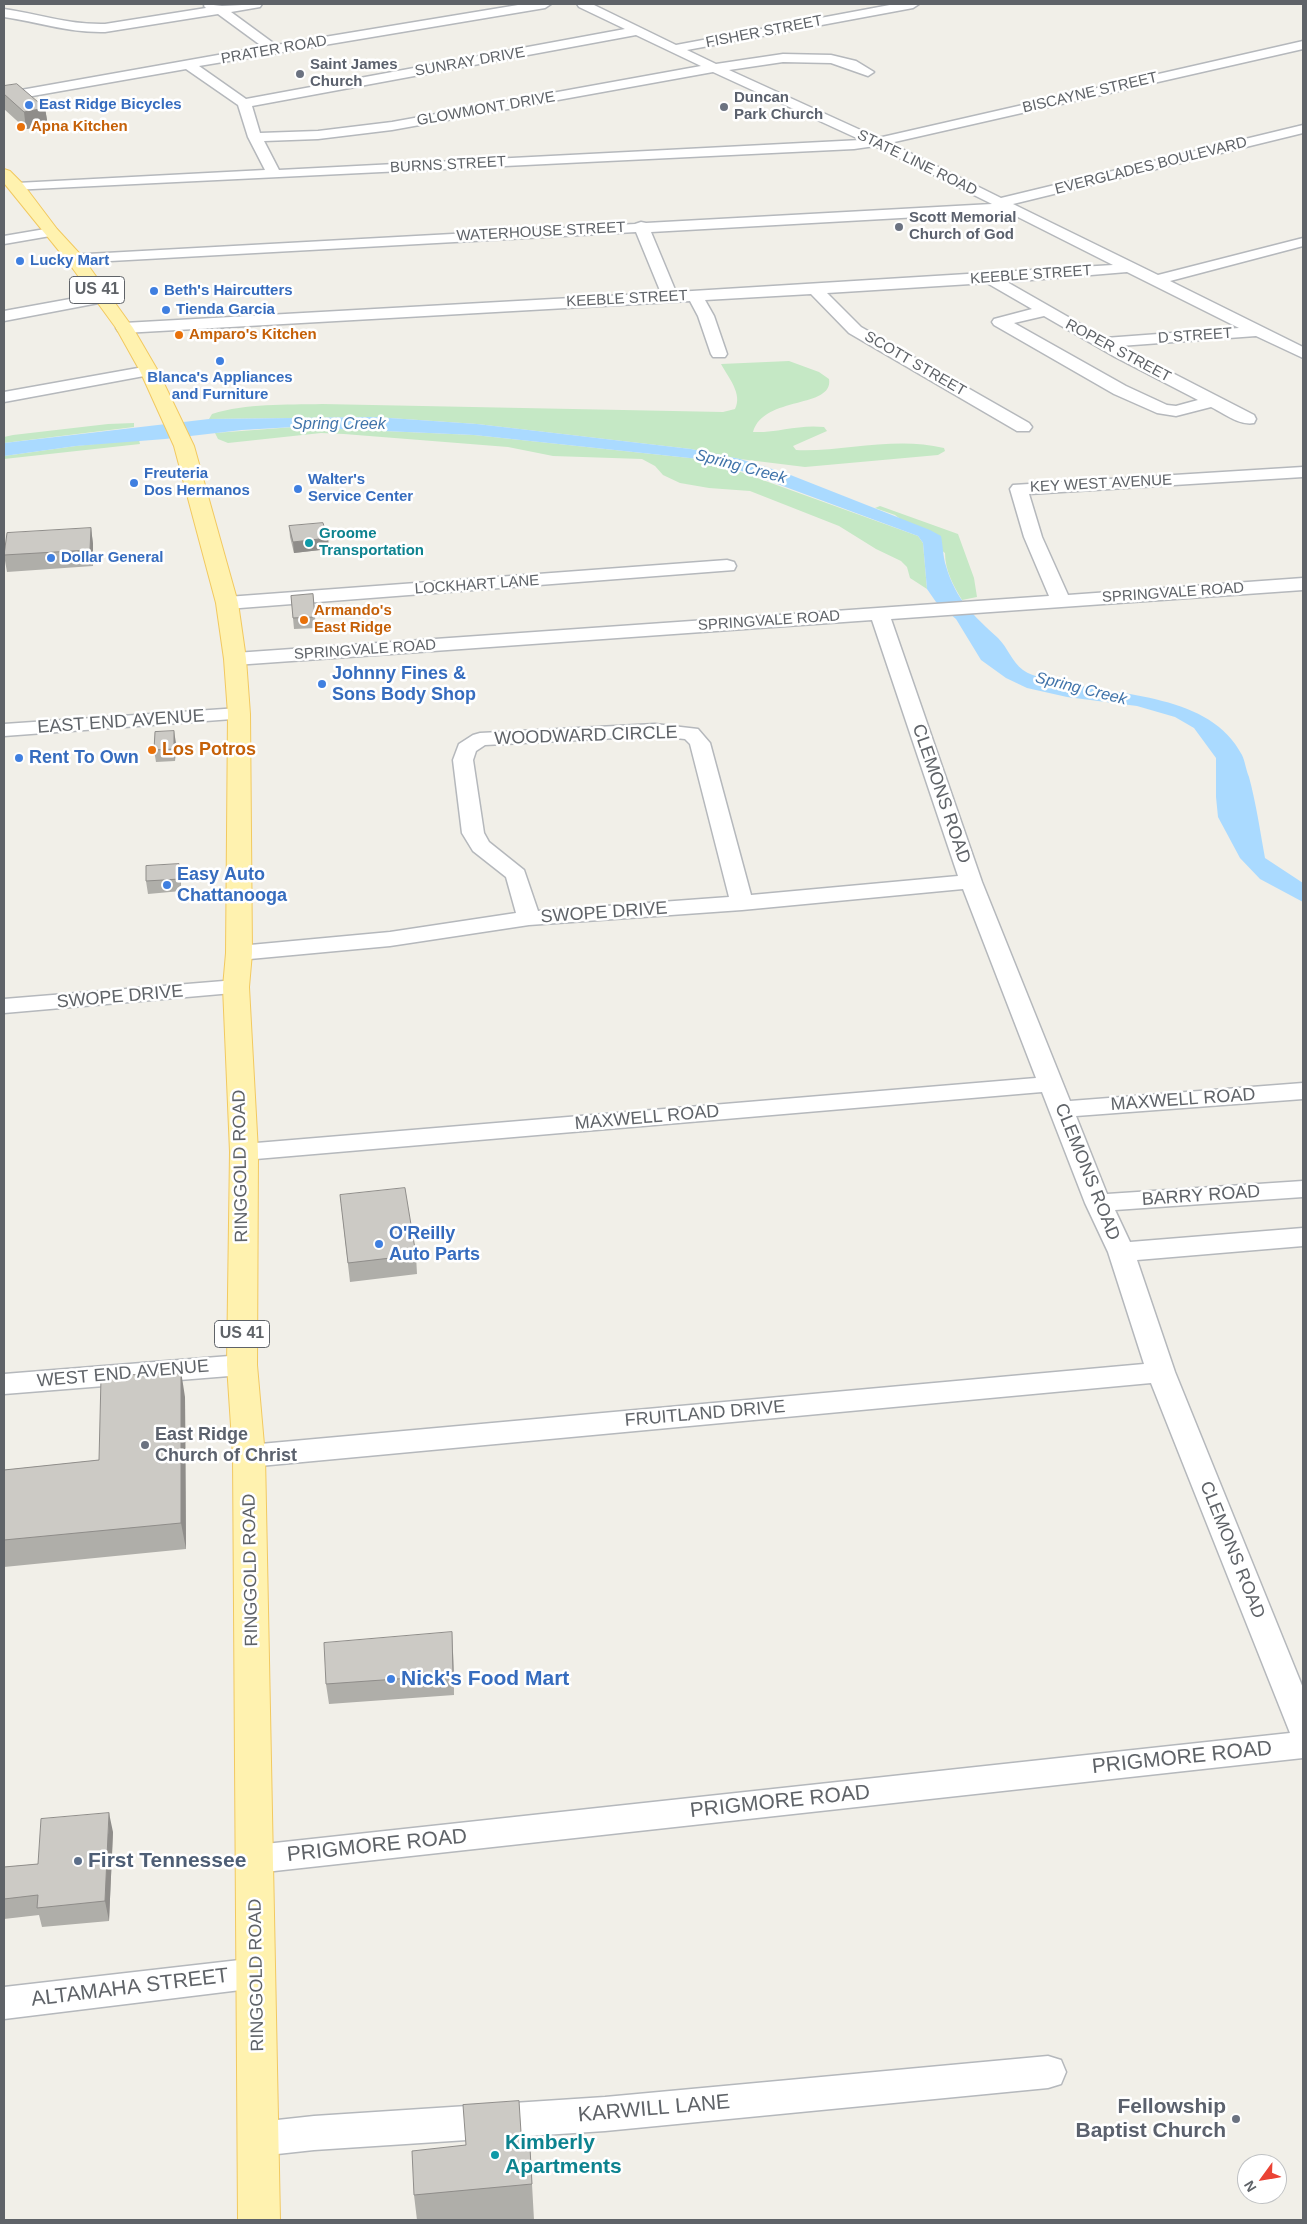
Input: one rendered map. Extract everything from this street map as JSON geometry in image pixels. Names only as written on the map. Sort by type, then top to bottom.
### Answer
[{"type":"main road","name":"RINGGOLD ROAD","points":[[4,174],[18,187],[51,232],[74,258],[124,328],[149,371],[172,419],[184,446],[227,603],[235,659],[238,714],[238,953],[236,987],[244,1152],[242,1364],[249,1456],[256,1860],[259,2220]]},
{"type":"street","points":[[204,4],[219,9],[274,49]]},
{"type":"street","points":[[4,13],[52,25],[88,29],[105,28],[256,4]]},
{"type":"street","name":"PRATER ROAD","points":[[4,98],[274,49],[545,4]]},
{"type":"street","name":"STATE LINE ROAD","points":[[582,4],[714,68],[877,142],[1303,353]]},
{"type":"street","name":"FISHER STREET","points":[[674,49],[913,4]]},
{"type":"street","points":[[826,8],[844,17]]},
{"type":"street","name":"SUNRAY DRIVE","points":[[244,103],[637,31]]},
{"type":"street","name":"BISCAYNE STREET","points":[[877,142],[1303,45]]},
{"type":"street","name":"GLOWMONT DRIVE","points":[[255,137],[318,135],[392,126],[714,68],[784,58],[831,59],[851,64],[868,72]]},
{"type":"street","points":[[189,64],[244,103],[255,137],[274,174]]},
{"type":"street","name":"EVERGLADES BOULEVARD","points":[[1003,205],[1303,129]]},
{"type":"street","name":"BURNS STREET","points":[[18,187],[854,145],[877,142]]},
{"type":"street","name":"WATERHOUSE STREET","points":[[74,258],[1003,205]]},
{"type":"street","points":[[641,226],[670,296]]},
{"type":"street","points":[[4,240],[51,232]]},
{"type":"street","points":[[1157,280],[1303,242]]},
{"type":"street","name":"KEEBLE STREET","points":[[124,328],[670,296],[816,290],[1129,267]]},
{"type":"street","name":"ROPER STREET","points":[[989,278],[1045,312],[1121,354],[1248,419]]},
{"type":"street","name":"SCOTT STREET","points":[[816,290],[855,330],[1023,427]]},
{"type":"street","points":[[695,295],[706,316],[719,354]]},
{"type":"street","points":[[4,316],[103,298]]},
{"type":"street","points":[[1045,312],[1000,322],[1098,378],[1163,409],[1176,410],[1213,401]]},
{"type":"street","name":"D STREET","points":[[1102,343],[1257,331]]},
{"type":"street","name":"D STREET","points":[[1121,354],[1132,340]]},
{"type":"street","points":[[4,397],[149,371]]},
{"type":"street","name":"KEY WEST AVENUE","points":[[1061,601],[1033,537],[1019,489],[1303,472]]},
{"type":"street","name":"LOCKHART LANE","points":[[227,603],[727,566]]},
{"type":"street","name":"SPRINGVALE ROAD","points":[[235,659],[1303,584]]},
{"type":"street","name":"CLEMONS ROAD","points":[[878,614],[971,882],[1098,1203],[1121,1252],[1161,1372],[1303,1727]]},
{"type":"street","name":"EAST END AVENUE","points":[[4,730],[238,714]]},
{"type":"street","name":"WOODWARD CIRCLE","points":[[529,918],[516,875],[481,846],[473,833],[463,760],[466,748],[480,739],[654,730],[691,733],[700,743],[742,903]]},
{"type":"street","name":"SWOPE DRIVE","points":[[238,953],[390,939],[529,918],[742,903],[971,882]]},
{"type":"street","name":"SWOPE DRIVE","points":[[4,1006],[236,987]]},
{"type":"street","name":"MAXWELL ROAD","points":[[244,1152],[1050,1084]]},
{"type":"street","name":"MAXWELL ROAD","points":[[1062,1109],[1303,1091]]},
{"type":"street","name":"BARRY ROAD","points":[[1098,1203],[1303,1189]]},
{"type":"street","points":[[1121,1252],[1303,1237]]},
{"type":"street","name":"WEST END AVENUE","points":[[4,1384],[242,1364]]},
{"type":"street","name":"FRUITLAND DRIVE","points":[[249,1456],[1161,1372]]},
{"type":"street","name":"PRIGMORE ROAD","points":[[256,1860],[1303,1745]]},
{"type":"street","name":"ALTAMAHA STREET","points":[[4,2004],[257,1973]]},
{"type":"street","name":"KARWILL LANE","points":[[259,2139],[314,2133],[606,2114],[1048,2072]]},
{"type":"green space","points":[[789,361],[819,372],[829,379],[828,388],[821,395],[770,412],[760,420],[753,432],[815,426],[824,427],[827,431],[793,446],[796,450],[907,444],[944,448],[945,451],[938,455],[805,467],[740,459],[691,449],[477,424],[375,417],[209,419],[212,414],[239,408],[266,405],[322,404],[723,412],[735,409],[737,397],[734,386],[721,364]]},
{"type":"green space","points":[[134,423],[134,427],[4,443],[4,437],[13,435],[108,424]]},
{"type":"green space","points":[[294,427],[474,435],[699,459],[721,465],[918,536],[923,543],[927,589],[910,578],[907,567],[901,561],[876,549],[839,526],[750,491],[709,488],[680,483],[663,475],[655,466],[642,459],[553,456],[508,447],[321,433],[228,443],[218,439],[215,433]]},
{"type":"green space","points":[[139,440],[140,444],[4,459],[4,456]]},
{"type":"green space","points":[[880,506],[958,534],[974,578],[977,597],[962,600],[950,577],[945,553],[895,515],[875,508]]},
{"type":"water","name":"Spring Creek","points":[[375,417],[477,424],[691,449],[740,459],[788,474],[930,530],[941,536],[946,566],[960,598],[1001,642],[1023,670],[1042,678],[1162,701],[1187,709],[1209,720],[1228,735],[1244,760],[1254,797],[1265,858],[1303,883],[1303,902],[1260,879],[1240,858],[1218,817],[1216,758],[1194,728],[1175,717],[1137,706],[1067,697],[1027,688],[1006,678],[981,660],[956,619],[936,602],[927,589],[923,543],[918,536],[745,472],[699,459],[474,435],[294,427],[242,430],[165,439],[76,446],[4,456],[4,443],[209,419]]},
{"type":"building","points":[[17,84],[45,108],[24,112],[4,94],[4,86]]},
{"type":"building","points":[[323,523],[328,538],[293,542],[289,526]]},
{"type":"building","points":[[91,528],[90,550],[4,555],[7,533]]},
{"type":"building","points":[[313,594],[315,617],[293,618],[291,596]]},
{"type":"building","points":[[174,731],[174,749],[154,750],[155,732]]},
{"type":"building","points":[[179,864],[180,879],[146,881],[146,866]]},
{"type":"building","name":"O'Reilly Auto Parts","points":[[405,1188],[416,1255],[348,1263],[340,1195]]},
{"type":"building","name":"East Ridge Church of Christ","points":[[181,1371],[181,1523],[4,1540],[4,1470],[99,1460],[101,1378]]},
{"type":"building","points":[[452,1632],[453,1675],[326,1684],[324,1643]]},
{"type":"building","name":"First Tennessee","points":[[109,1813],[105,1901],[37,1908],[38,1895],[4,1899],[4,1867],[38,1864],[41,1819]]},
{"type":"building","points":[[519,2101],[522,2148],[530,2148],[532,2184],[414,2195],[412,2151],[466,2145],[463,2105]]},
{"type":"place","name":"Saint James Church","points":[[300,74]]},
{"type":"place","name":"East Ridge Bicycles","points":[[29,105]]},
{"type":"place","name":"Duncan Park Church","points":[[724,107]]},
{"type":"place","name":"Apna Kitchen","points":[[21,127]]},
{"type":"place","name":"Scott Memorial Church of God","points":[[899,227]]},
{"type":"place","name":"Lucky Mart","points":[[20,261]]},
{"type":"place","name":"Beth's Haircutters","points":[[154,291]]},
{"type":"place","name":"Tienda Garcia","points":[[166,310]]},
{"type":"place","name":"Amparo's Kitchen","points":[[179,335]]},
{"type":"place","name":"Blanca's Appliances and Furniture","points":[[220,361]]},
{"type":"place","name":"Freuteria Dos Hermanos","points":[[134,483]]},
{"type":"place","name":"Walter's Service Center","points":[[298,489]]},
{"type":"place","name":"Groome Transportation","points":[[309,543]]},
{"type":"place","name":"Dollar General","points":[[51,558]]},
{"type":"place","name":"Armando's East Ridge","points":[[304,620]]},
{"type":"place","name":"Johnny Fines & Sons Body Shop","points":[[322,684]]},
{"type":"place","name":"Los Potros","points":[[152,750]]},
{"type":"place","name":"Rent To Own","points":[[19,758]]},
{"type":"place","name":"Easy Auto Chattanooga","points":[[167,885]]},
{"type":"place","name":"O'Reilly Auto Parts","points":[[379,1244]]},
{"type":"place","name":"East Ridge Church of Christ","points":[[145,1445]]},
{"type":"place","name":"Nick's Food Mart","points":[[391,1679]]},
{"type":"place","name":"First Tennessee","points":[[78,1861]]},
{"type":"place","name":"Fellowship Baptist Church","points":[[1236,2119]]},
{"type":"place","name":"Kimberly Apartments","points":[[495,2155]]}]
